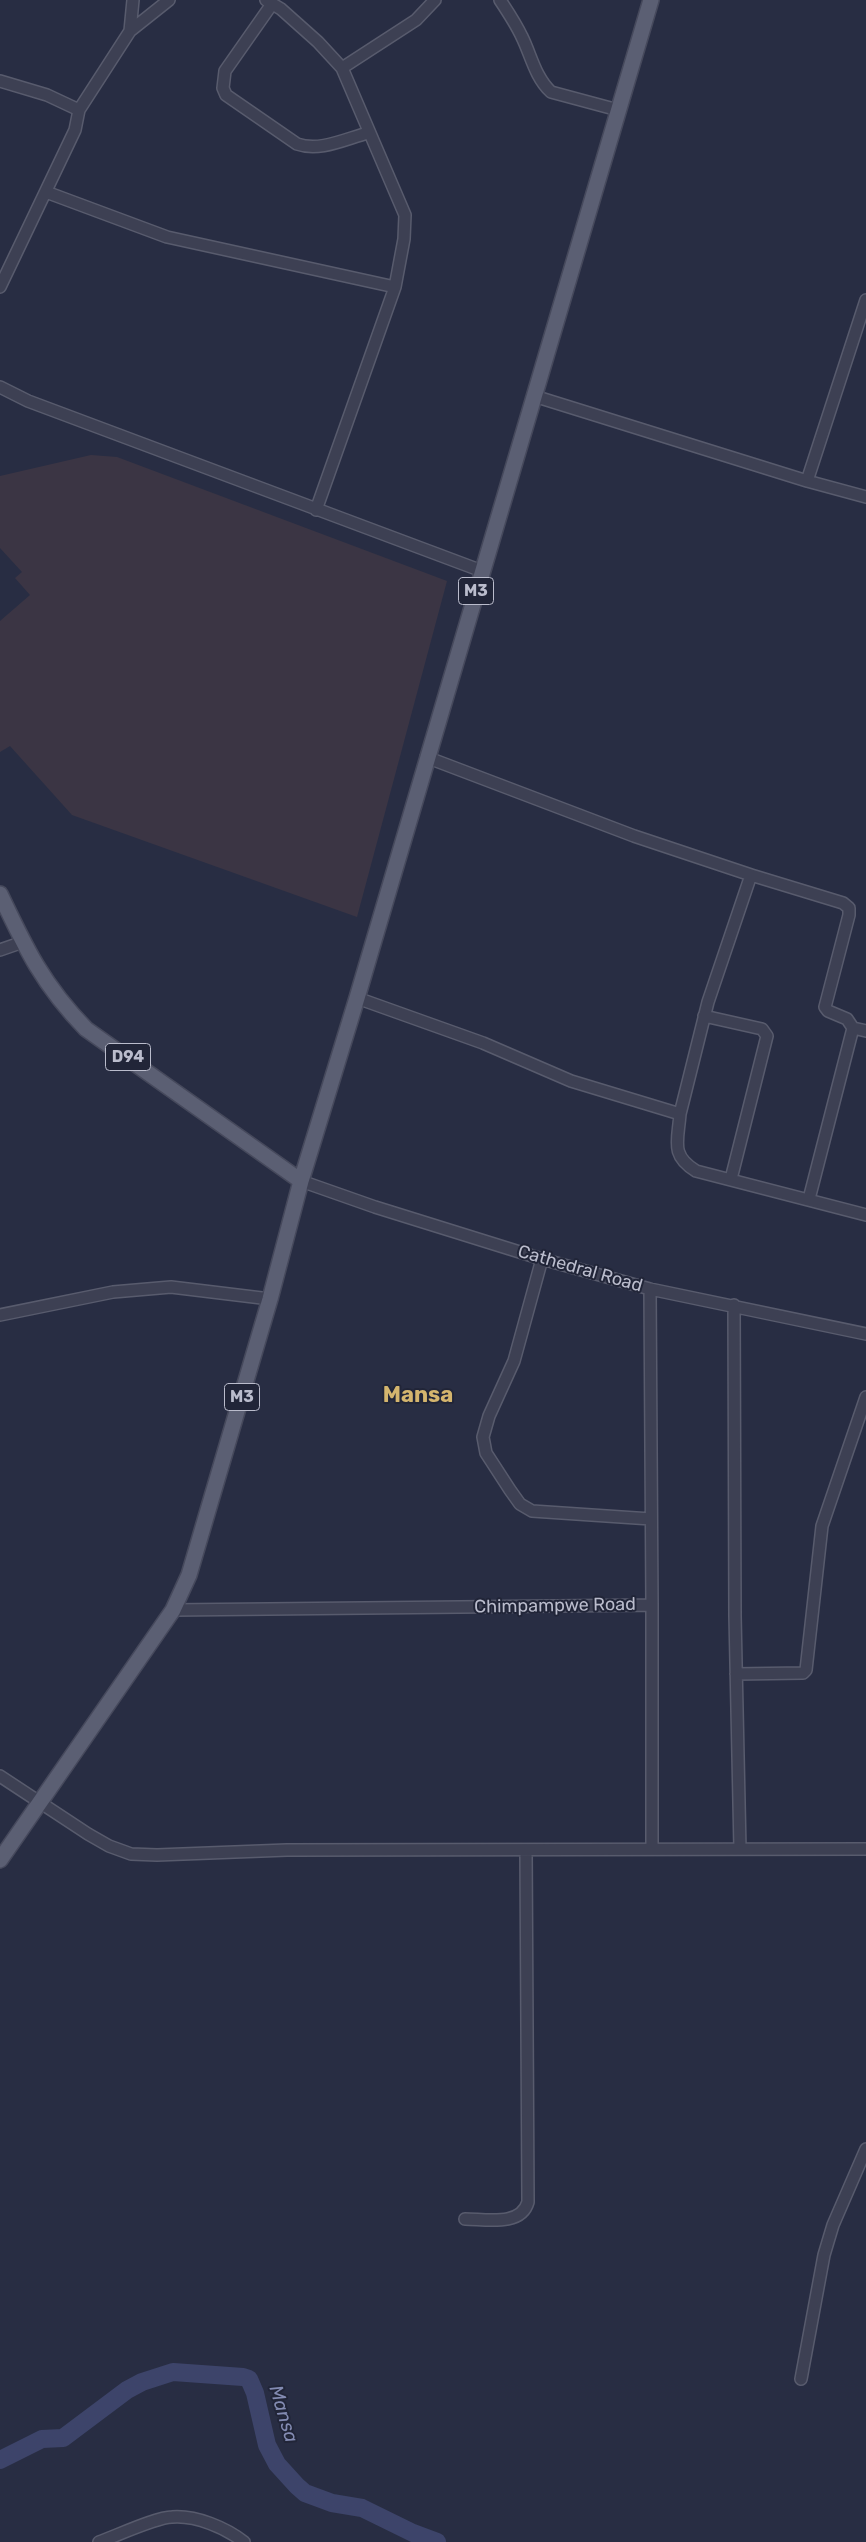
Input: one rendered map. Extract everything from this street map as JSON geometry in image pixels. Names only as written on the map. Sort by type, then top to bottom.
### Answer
[{"type":"main road","name":"M3","points":[[0,1860],[173,1610],[189,1575],[270,1299],[301,1181],[357,998],[426,757],[651,0]]},
{"type":"main road","name":"D94","points":[[0,894],[43,979],[64,1006],[86,1029],[301,1181]]},
{"type":"street","points":[[130,31],[133,0]]},
{"type":"street","points":[[0,287],[74,130],[79,110],[130,31],[169,0]]},
{"type":"street","points":[[342,68],[416,20],[435,0]]},
{"type":"street","points":[[500,0],[522,36],[537,74],[550,92],[618,110]]},
{"type":"street","points":[[316,510],[395,287],[404,239],[404,215],[342,68],[318,42],[269,2],[226,71],[222,88],[226,95],[297,144],[307,148],[316,148],[368,133]]},
{"type":"street","points":[[0,81],[47,96],[79,110]]},
{"type":"street","points":[[46,192],[167,237],[395,287]]},
{"type":"street","points":[[807,481],[866,300]]},
{"type":"street","points":[[0,387],[28,401],[482,571]]},
{"type":"street","points":[[534,396],[807,481],[866,496]]},
{"type":"street","points":[[426,757],[634,836],[843,903],[849,908],[849,915],[824,1007],[828,1011],[847,1019],[853,1028],[866,1032]]},
{"type":"street","points":[[752,875],[704,1016],[680,1114],[678,1154],[680,1159],[696,1171],[866,1215]]},
{"type":"street","points":[[0,950],[23,942]]},
{"type":"street","points":[[357,998],[482,1043],[571,1081],[680,1114]]},
{"type":"street","points":[[704,1016],[762,1029],[767,1036],[731,1179]]},
{"type":"street","points":[[809,1199],[853,1028]]},
{"type":"street","name":"Cathedral Road","points":[[301,1181],[375,1208],[542,1259],[650,1289],[866,1334]]},
{"type":"street","points":[[542,1259],[514,1362],[489,1416],[483,1437],[486,1453],[520,1504],[532,1512],[651,1519]]},
{"type":"street","points":[[0,1316],[113,1292],[171,1288],[270,1299]]},
{"type":"street","name":"Chimpampwe Road","points":[[173,1610],[652,1604],[650,1289]]},
{"type":"street","points":[[734,1305],[736,1674],[740,1850]]},
{"type":"street","points":[[736,1674],[803,1673],[806,1670],[822,1526],[866,1397]]},
{"type":"street","points":[[652,1604],[652,1848]]},
{"type":"street","points":[[0,1776],[40,1804],[109,1846],[131,1854],[158,1855],[287,1850],[866,1849]]},
{"type":"street","points":[[465,2219],[514,2218],[526,2210],[528,2202],[526,1850]]},
{"type":"street","points":[[801,2378],[824,2255],[833,2225],[866,2149]]},
{"type":"street","points":[[99,2542],[170,2516],[205,2522],[224,2530],[244,2542]]},
{"type":"shaded area","points":[[91,455],[117,457],[447,581],[357,917],[72,815],[10,746],[0,752],[0,621],[30,595],[15,578],[22,572],[0,548],[0,476]]},
{"type":"waterway","name":"Mansa","points":[[0,2460],[42,2439],[63,2438],[127,2390],[142,2382],[173,2372],[243,2377],[249,2379],[255,2393],[267,2445],[277,2464],[305,2493],[332,2503],[362,2508],[413,2533],[437,2542]]},
{"type":"district","name":"Mansa","points":[[418,1396]]}]
